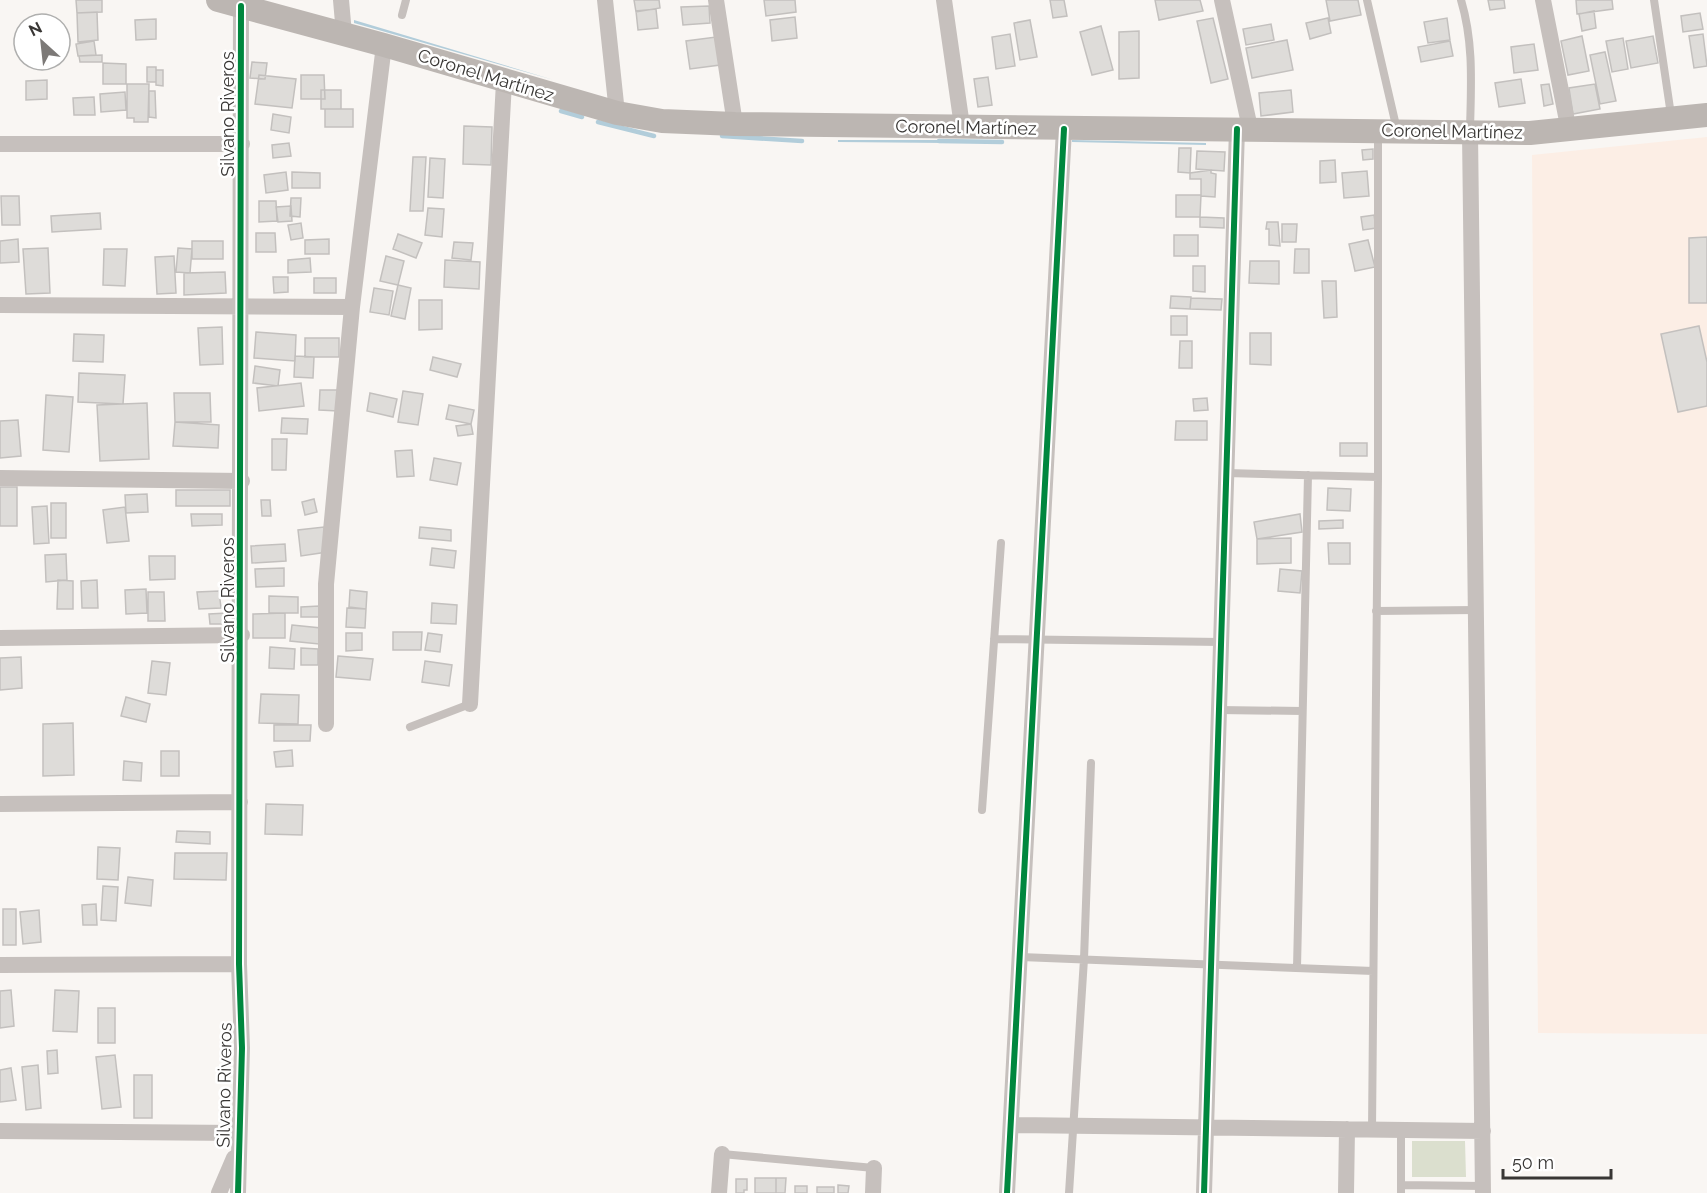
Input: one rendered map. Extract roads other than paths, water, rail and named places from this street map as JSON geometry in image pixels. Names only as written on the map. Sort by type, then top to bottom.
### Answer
[{"type":"main road","name":"Coronel Martínez","points":[[230,3],[617,113],[662,121],[1064,129],[1244,128],[1470,133],[1569,131],[1707,115]]},
{"type":"street","points":[[336,33],[341,0]]},
{"type":"street","points":[[605,0],[617,113]]},
{"type":"street","points":[[716,0],[735,124]]},
{"type":"street","points":[[944,0],[962,126]]},
{"type":"street","points":[[1204,1193],[1227,473],[1244,128],[1222,0]]},
{"type":"street","points":[[1543,0],[1569,131]]},
{"type":"street","name":"Silvano Riveros","points":[[230,3],[242,144],[239,964],[242,1048],[237,1133],[238,1193]]},
{"type":"street","points":[[326,724],[326,584],[352,307],[384,45]]},
{"type":"street","points":[[470,704],[504,82]]},
{"type":"street","points":[[1007,1193],[1064,129]]},
{"type":"street","points":[[1470,133],[1483,1190]]},
{"type":"street","points":[[0,144],[242,144]]},
{"type":"street","points":[[0,305],[352,307]]},
{"type":"street","points":[[0,478],[242,481]]},
{"type":"street","points":[[0,638],[242,635]]},
{"type":"street","points":[[0,804],[240,802]]},
{"type":"street","points":[[0,965],[239,964]]},
{"type":"street","points":[[1012,1125],[1482,1131]]},
{"type":"street","points":[[1346,1193],[1347,1129]]},
{"type":"street","points":[[0,1131],[237,1133]]},
{"type":"street","points":[[219,1193],[237,1150]]},
{"type":"street","points":[[719,1193],[722,1154]]},
{"type":"street","points":[[873,1193],[874,1168]]},
{"type":"lane","points":[[402,15],[406,0]]},
{"type":"lane","points":[[1367,0],[1388,130],[1378,477],[1372,1130]]},
{"type":"lane","points":[[1461,0],[1469,26],[1472,59],[1470,133]]},
{"type":"lane","points":[[1654,0],[1672,119]]},
{"type":"lane","points":[[1227,473],[1378,477]]},
{"type":"lane","points":[[1297,968],[1308,475]]},
{"type":"lane","points":[[982,810],[1001,543]]},
{"type":"lane","points":[[1376,611],[1476,610]]},
{"type":"lane","points":[[994,639],[1221,642]]},
{"type":"lane","points":[[410,727],[470,704]]},
{"type":"lane","points":[[1219,710],[1302,711]]},
{"type":"lane","points":[[1069,1193],[1084,959],[1091,763]]},
{"type":"lane","points":[[1021,957],[1373,971]]},
{"type":"lane","points":[[1401,1130],[1401,1189],[1483,1190]]},
{"type":"lane","points":[[722,1154],[874,1168]]},
{"type":"water","points":[[354,20],[554,80],[354,23]]},
{"type":"water","points":[[838,140],[944,140],[944,143],[838,142]]},
{"type":"water","points":[[1072,140],[1206,143],[1206,145],[1072,142]]},
{"type":"waterway","points":[[561,111],[582,117]]},
{"type":"waterway","points":[[598,122],[654,136]]},
{"type":"waterway","points":[[722,136],[802,141]]},
{"type":"waterway","points":[[939,141],[1002,142]]}]
